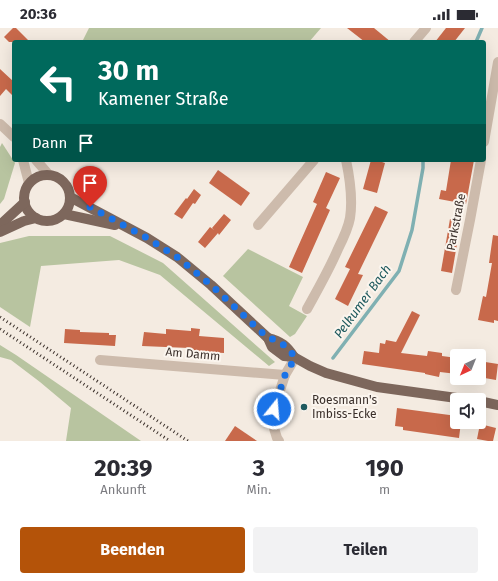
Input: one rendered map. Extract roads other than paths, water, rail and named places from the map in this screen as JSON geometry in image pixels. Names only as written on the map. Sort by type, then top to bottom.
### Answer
[{"type":"main road","points":[[49,175],[62,180],[68,188],[70,197],[69,206],[64,214],[55,220],[46,221],[36,218],[30,213],[24,202],[24,194],[30,183],[38,176],[49,175]]},
{"type":"main road","points":[[70,197],[127,227],[177,257],[211,285],[268,338],[277,340],[289,349],[295,358],[310,366],[326,373],[377,387],[450,397]]},
{"type":"main road","points":[[0,225],[24,202]]},
{"type":"main road","points":[[64,214],[127,227]]},
{"type":"main road","points":[[0,232],[24,221],[36,218]]},
{"type":"main road","points":[[486,402],[498,405]]},
{"type":"street","points":[[416,40],[426,28]]},
{"type":"street","points":[[486,131],[498,62]]},
{"type":"street","points":[[24,162],[30,183]]},
{"type":"street","points":[[38,162],[49,175]]},
{"type":"street","points":[[258,225],[312,162]]},
{"type":"street","points":[[307,309],[335,257],[350,218],[350,182],[346,162]]},
{"type":"street","name":"Parkstraße","points":[[456,290],[481,162]]},
{"type":"street","points":[[279,441],[273,425],[274,409],[285,375],[295,358]]},
{"type":"street","name":"Am Damm","points":[[100,360],[285,375]]},
{"type":"waterway","name":"Pelkumer Bach","points":[[477,40],[482,28]]},
{"type":"waterway","name":"Pelkumer Bach","points":[[333,358],[399,271],[412,230],[423,162]]},
{"type":"railway","points":[[0,317],[188,441]]},
{"type":"railway","points":[[0,329],[170,441]]},
{"type":"place","name":"Roesmann's Imbiss-Ecke","points":[[304,407]]}]
